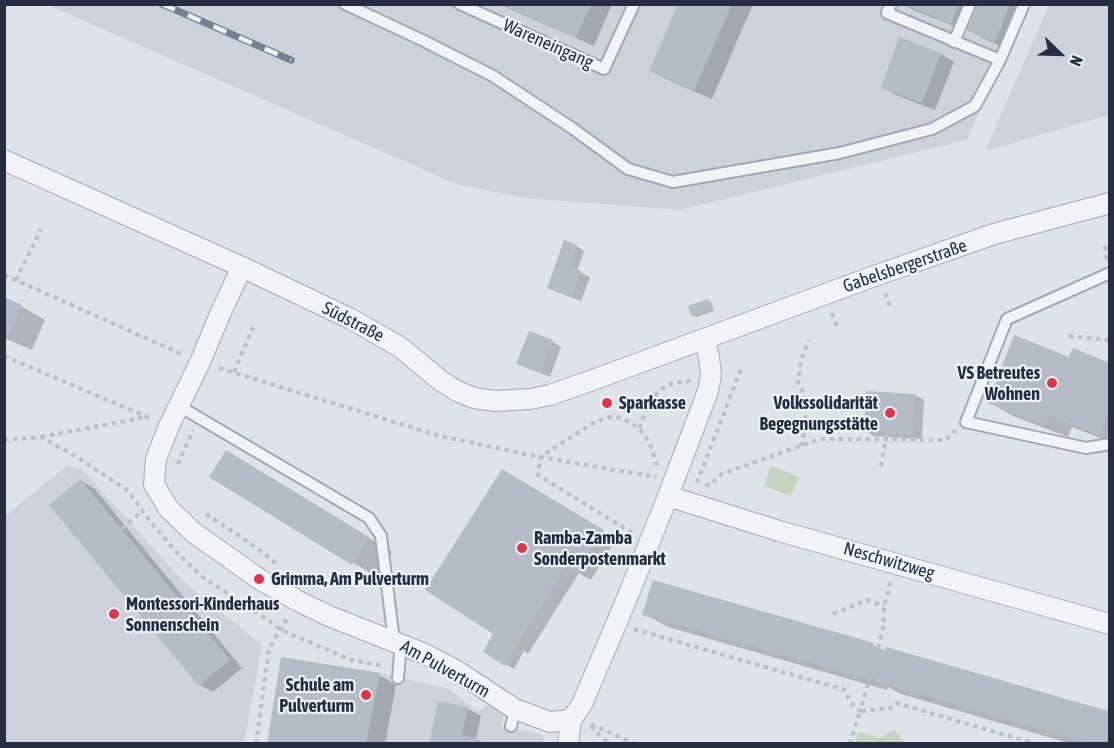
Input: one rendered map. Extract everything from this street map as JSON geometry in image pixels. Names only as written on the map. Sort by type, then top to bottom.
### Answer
[{"type":"street","name":"Südstraße","points":[[4,160],[242,267],[351,320],[400,347],[441,381],[474,398],[495,401],[530,399],[550,395],[705,339]]},
{"type":"street","name":"Gabelsbergerstraße","points":[[705,339],[994,234],[1110,203]]},
{"type":"street","name":"Am Pulverturm","points":[[242,267],[156,459],[154,484],[168,508],[194,533],[259,579],[328,616],[397,642],[457,671],[513,718],[550,722],[578,719]]},
{"type":"street","points":[[568,744],[708,391],[711,375],[705,339]]},
{"type":"street","name":"Neschwitzweg","points":[[668,496],[779,531],[1110,624]]},
{"type":"lane","points":[[345,4],[493,76],[572,128],[628,169],[673,182],[840,153],[932,129],[975,106],[1000,60],[1024,4]]},
{"type":"lane","name":"Wareneingang","points":[[460,4],[604,69],[634,4]]},
{"type":"lane","points":[[891,4],[887,13],[1000,60]]},
{"type":"lane","points":[[954,42],[970,4]]},
{"type":"lane","points":[[1110,273],[1007,319],[966,422],[1086,448],[1110,444]]},
{"type":"lane","points":[[178,406],[369,518],[381,536],[400,654],[399,678]]},
{"type":"path","points":[[16,280],[41,229]]},
{"type":"path","points":[[4,275],[200,362],[440,436],[540,457],[661,478],[650,444],[639,428],[622,418],[610,417],[595,422],[540,457]]},
{"type":"path","points":[[234,372],[253,327]]},
{"type":"path","points":[[1068,336],[1110,340]]},
{"type":"path","points":[[801,446],[806,423],[802,390],[798,382],[801,360],[809,340]]},
{"type":"path","points":[[4,356],[169,426]]},
{"type":"path","points":[[742,366],[697,483],[710,485],[722,474],[820,439],[945,440],[966,422]]},
{"type":"path","points":[[639,428],[650,402],[661,389],[673,383],[689,381],[689,391]]},
{"type":"path","points":[[41,437],[146,417]]},
{"type":"path","points":[[177,467],[198,418]]},
{"type":"path","points":[[881,466],[887,433]]},
{"type":"path","points":[[540,457],[538,475],[618,525]]},
{"type":"path","points":[[122,529],[142,511]]},
{"type":"path","points":[[204,513],[258,548],[279,565]]},
{"type":"path","points":[[878,648],[883,629],[884,606],[897,563]]},
{"type":"path","points":[[298,575],[317,585]]},
{"type":"path","points":[[833,614],[867,600],[884,606]]},
{"type":"path","points":[[256,744],[270,649],[298,601]]},
{"type":"path","points":[[616,624],[845,690],[849,701],[860,711],[890,708],[896,703],[1037,744]]},
{"type":"path","points":[[850,744],[870,678]]},
{"type":"path","points":[[578,719],[610,744]]},
{"type":"path","points":[[578,719],[634,744]]},
{"type":"shaded area","points":[[48,5],[1025,5],[967,140],[679,210],[524,198],[454,183]]},
{"type":"shaded area","points":[[1049,5],[1109,5],[1109,115],[985,151]]},
{"type":"shaded area","name":"Montessori-Kinderhaus Sonnenschein","points":[[67,466],[82,469],[184,582],[262,645],[244,743],[5,744],[5,516]]},
{"type":"shaded area","name":"Schule am Pulverturm","points":[[281,657],[380,673],[449,689],[478,712],[492,702],[505,714],[501,726],[543,735],[544,743],[267,744]]},
{"type":"green space","points":[[771,466],[799,477],[791,496],[764,486]]},
{"type":"green space","points":[[894,729],[905,743],[855,743],[859,732],[880,738]]},
{"type":"building","points":[[500,4],[591,4],[576,38]]},
{"type":"building","points":[[678,4],[732,4],[694,91],[649,71]]},
{"type":"building","points":[[902,4],[959,4],[951,24]]},
{"type":"building","points":[[978,4],[1010,4],[995,42],[967,31]]},
{"type":"building","points":[[899,37],[941,53],[922,103],[881,88]]},
{"type":"building","points":[[564,240],[577,245],[569,266],[582,271],[572,297],[547,288]]},
{"type":"building","points":[[4,297],[22,305],[8,337],[4,336]]},
{"type":"building","points":[[708,299],[711,309],[691,316],[688,306]]},
{"type":"building","points":[[529,331],[553,340],[541,373],[516,364]]},
{"type":"building","name":"VS Betreutes Wohnen","points":[[1014,335],[1069,357],[1073,348],[1110,363],[1110,407],[1098,435],[1048,415],[1044,425],[988,403]]},
{"type":"building","name":"Volkssolidarität Begegnungsstätte","points":[[866,391],[915,394],[913,435],[864,432]]},
{"type":"building","points":[[226,450],[369,537],[352,565],[209,477]]},
{"type":"building","name":"Ramba-Zamba Sonderpostenmarkt","points":[[502,469],[604,530],[577,573],[566,566],[505,666],[483,652],[493,634],[425,590]]},
{"type":"building","points":[[80,479],[230,660],[199,686],[49,505]]},
{"type":"building","points":[[653,580],[874,643],[873,646],[885,650],[886,647],[1108,711],[1110,744],[1091,744],[876,681],[877,679],[864,676],[863,678],[642,615]]},
{"type":"building","points":[[281,657],[380,673],[366,744],[267,744]]},
{"type":"building","points":[[438,701],[468,707],[462,735],[477,738],[476,744],[429,744]]},
{"type":"railway","points":[[162,4],[291,60]]},
{"type":"place","name":"VS Betreutes Wohnen","points":[[1052,383]]},
{"type":"place","name":"Sparkasse","points":[[607,403]]},
{"type":"place","name":"Volkssolidarität Begegnungsstätte","points":[[890,413]]},
{"type":"place","name":"Ramba-Zamba Sonderpostenmarkt","points":[[522,548]]},
{"type":"place","name":"Grimma, Am Pulverturm","points":[[259,579]]},
{"type":"place","name":"Montessori-Kinderhaus Sonnenschein","points":[[114,614]]},
{"type":"place","name":"Schule am Pulverturm","points":[[366,695]]}]
